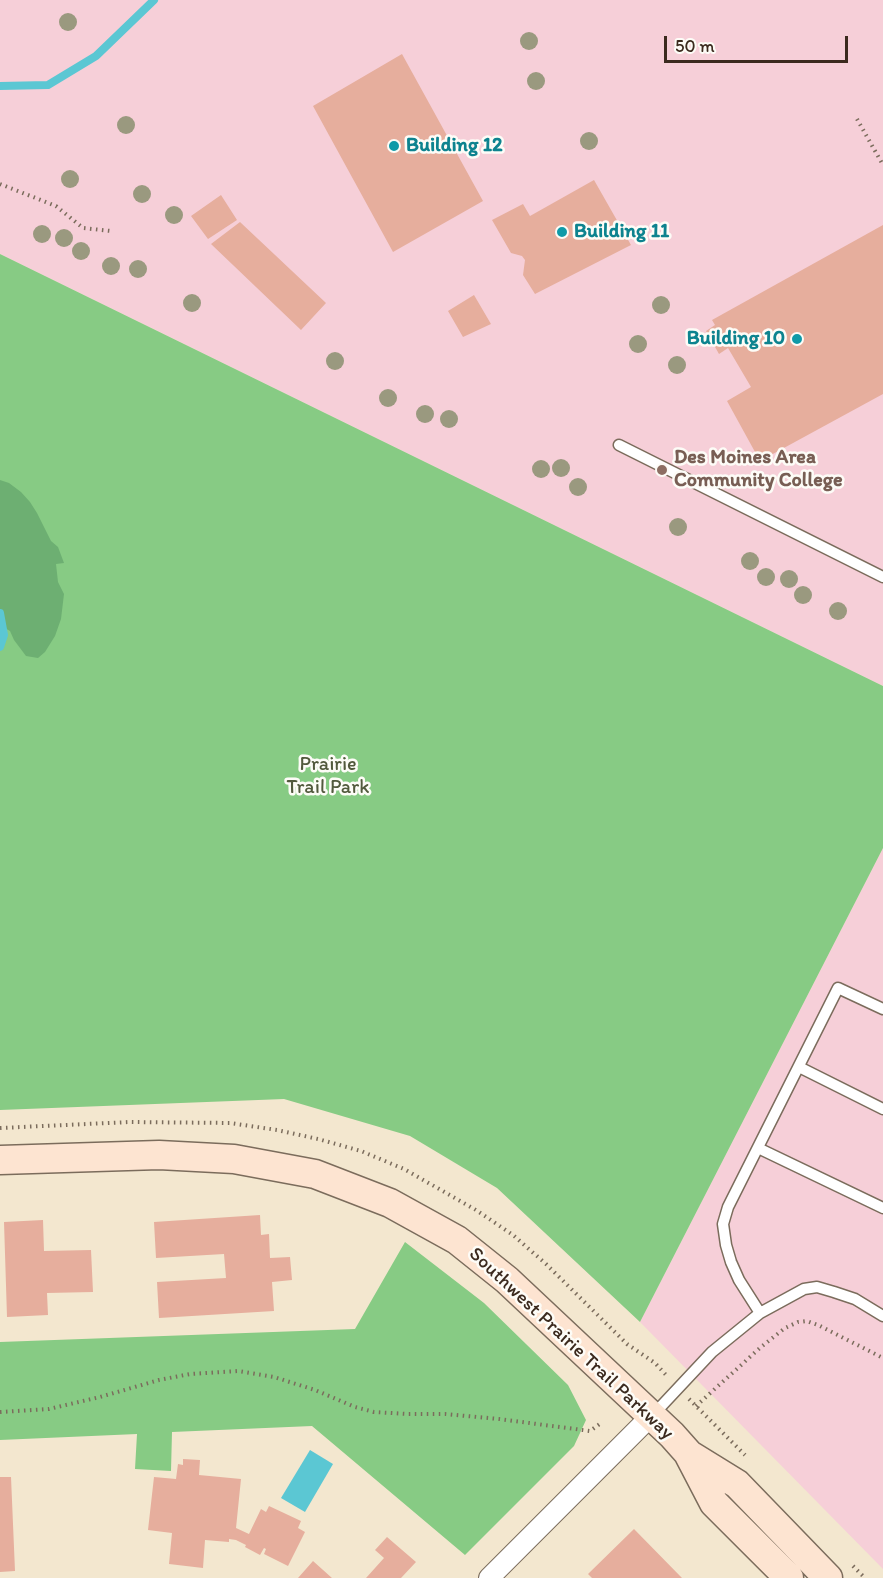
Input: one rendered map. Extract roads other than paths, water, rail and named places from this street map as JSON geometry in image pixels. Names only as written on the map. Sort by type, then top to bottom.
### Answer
[{"type":"street","name":"Southwest Prairie Trail Parkway","points":[[0,1160],[159,1155],[234,1159],[315,1174],[390,1203],[457,1240],[507,1280],[688,1453],[737,1484],[828,1578]]},
{"type":"street","points":[[489,1578],[651,1416]]},
{"type":"street","name":"Southwest Prairie Trail Parkway","points":[[688,1453],[714,1503],[789,1578]]},
{"type":"lane","points":[[619,445],[883,577]]},
{"type":"lane","points":[[760,1313],[731,1262],[723,1224],[728,1207],[838,988],[883,1009]]},
{"type":"lane","points":[[799,1067],[883,1109]]},
{"type":"lane","points":[[758,1148],[883,1208]]},
{"type":"lane","points":[[651,1416],[712,1352],[760,1313],[804,1289],[818,1287],[855,1299],[883,1316]]},
{"type":"water","points":[[310,1450],[333,1464],[305,1512],[281,1498]]},
{"type":"waterway","points":[[0,86],[48,85],[96,56],[154,0]]},
{"type":"waterway","points":[[0,613],[4,635],[0,647]]},
{"type":"place","name":"Building 12","points":[[394,146]]},
{"type":"place","name":"Building 11","points":[[562,232]]},
{"type":"place","name":"Building 10","points":[[797,339]]},
{"type":"place","name":"Des Moines Area Community College","points":[[662,470]]},
{"type":"park label","name":"Prairie Trail Park","points":[[328,776]]}]
